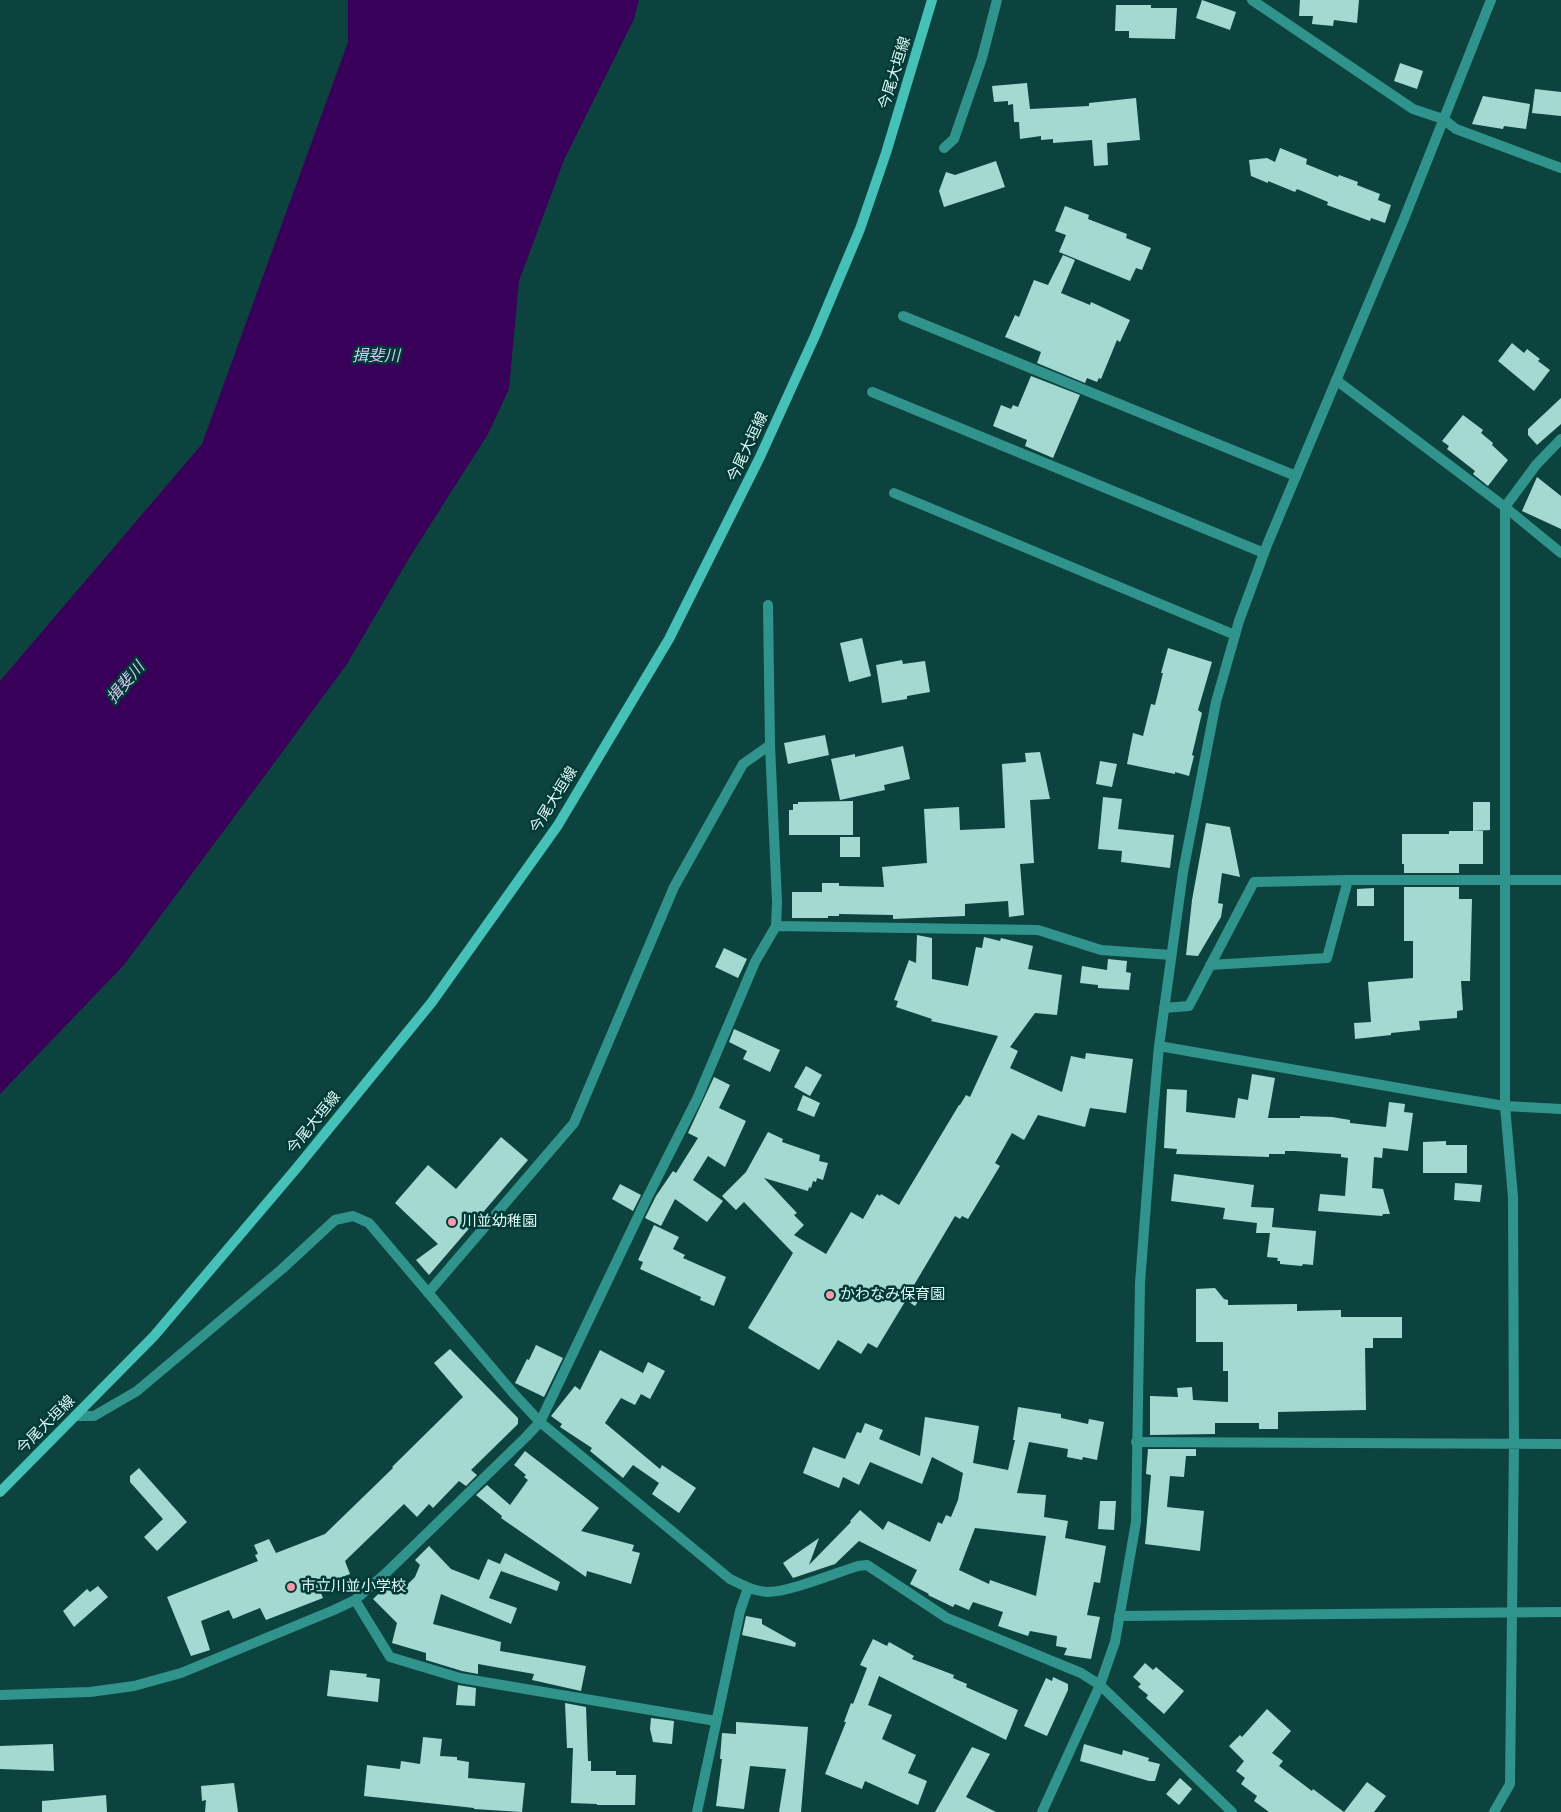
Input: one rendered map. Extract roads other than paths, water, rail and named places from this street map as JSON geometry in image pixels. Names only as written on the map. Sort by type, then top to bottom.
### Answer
[{"type":"main road","name":"今尾大垣線","points":[[0,1492],[160,1328],[295,1170],[432,1002],[558,825],[669,639],[760,457],[815,336],[873,191],[932,0]]},
{"type":"street","points":[[944,148],[954,139],[982,58],[997,0]]},
{"type":"street","points":[[1252,0],[1413,108],[1442,120],[1456,129],[1561,168]]},
{"type":"street","points":[[1042,1812],[1100,1685],[1115,1642],[1136,1522],[1140,1283],[1152,1125],[1164,1008],[1183,872],[1216,702],[1235,635],[1264,553],[1404,219],[1491,0]]},
{"type":"street","points":[[903,316],[1296,476]]},
{"type":"street","points":[[1336,380],[1505,508],[1561,553]]},
{"type":"street","points":[[872,392],[1264,553]]},
{"type":"street","points":[[1494,1812],[1510,1784],[1514,1444],[1513,1197],[1505,1106],[1505,508],[1536,465],[1561,439]]},
{"type":"street","points":[[894,493],[1235,635]]},
{"type":"street","points":[[0,1695],[90,1692],[134,1686],[181,1673],[355,1600],[386,1573],[540,1422],[647,1198],[697,1099],[756,962],[776,926],[768,605]]},
{"type":"street","points":[[428,1293],[574,1123],[674,886],[743,764],[770,745]]},
{"type":"street","points":[[1210,965],[1327,958],[1348,880]]},
{"type":"street","points":[[1164,1008],[1189,1006],[1254,882],[1561,880]]},
{"type":"street","points":[[776,926],[1038,930],[1101,950],[1171,954]]},
{"type":"street","points":[[1160,1046],[1505,1106],[1561,1109]]},
{"type":"street","points":[[75,1416],[94,1416],[137,1391],[282,1269],[335,1220],[353,1216],[369,1223],[540,1422],[730,1579],[748,1588],[768,1592],[795,1587],[858,1566],[867,1565],[947,1618],[1081,1672],[1100,1685],[1232,1812]]},
{"type":"street","points":[[1136,1442],[1561,1444]]},
{"type":"street","points":[[697,1812],[740,1611],[748,1588]]},
{"type":"street","points":[[355,1600],[390,1657],[460,1678],[716,1721]]},
{"type":"street","points":[[1119,1616],[1561,1612]]},
{"type":"water","name":"揖斐川","points":[[348,0],[639,0],[634,19],[564,160],[519,281],[509,389],[488,434],[411,555],[347,664],[269,770],[124,965],[0,1094],[0,681],[202,444],[348,42]]},
{"type":"place","name":"川並幼稚園","points":[[452,1222]]},
{"type":"place","name":"かわなみ保育園","points":[[830,1295]]},
{"type":"place","name":"市立川並小学校","points":[[291,1587]]}]
